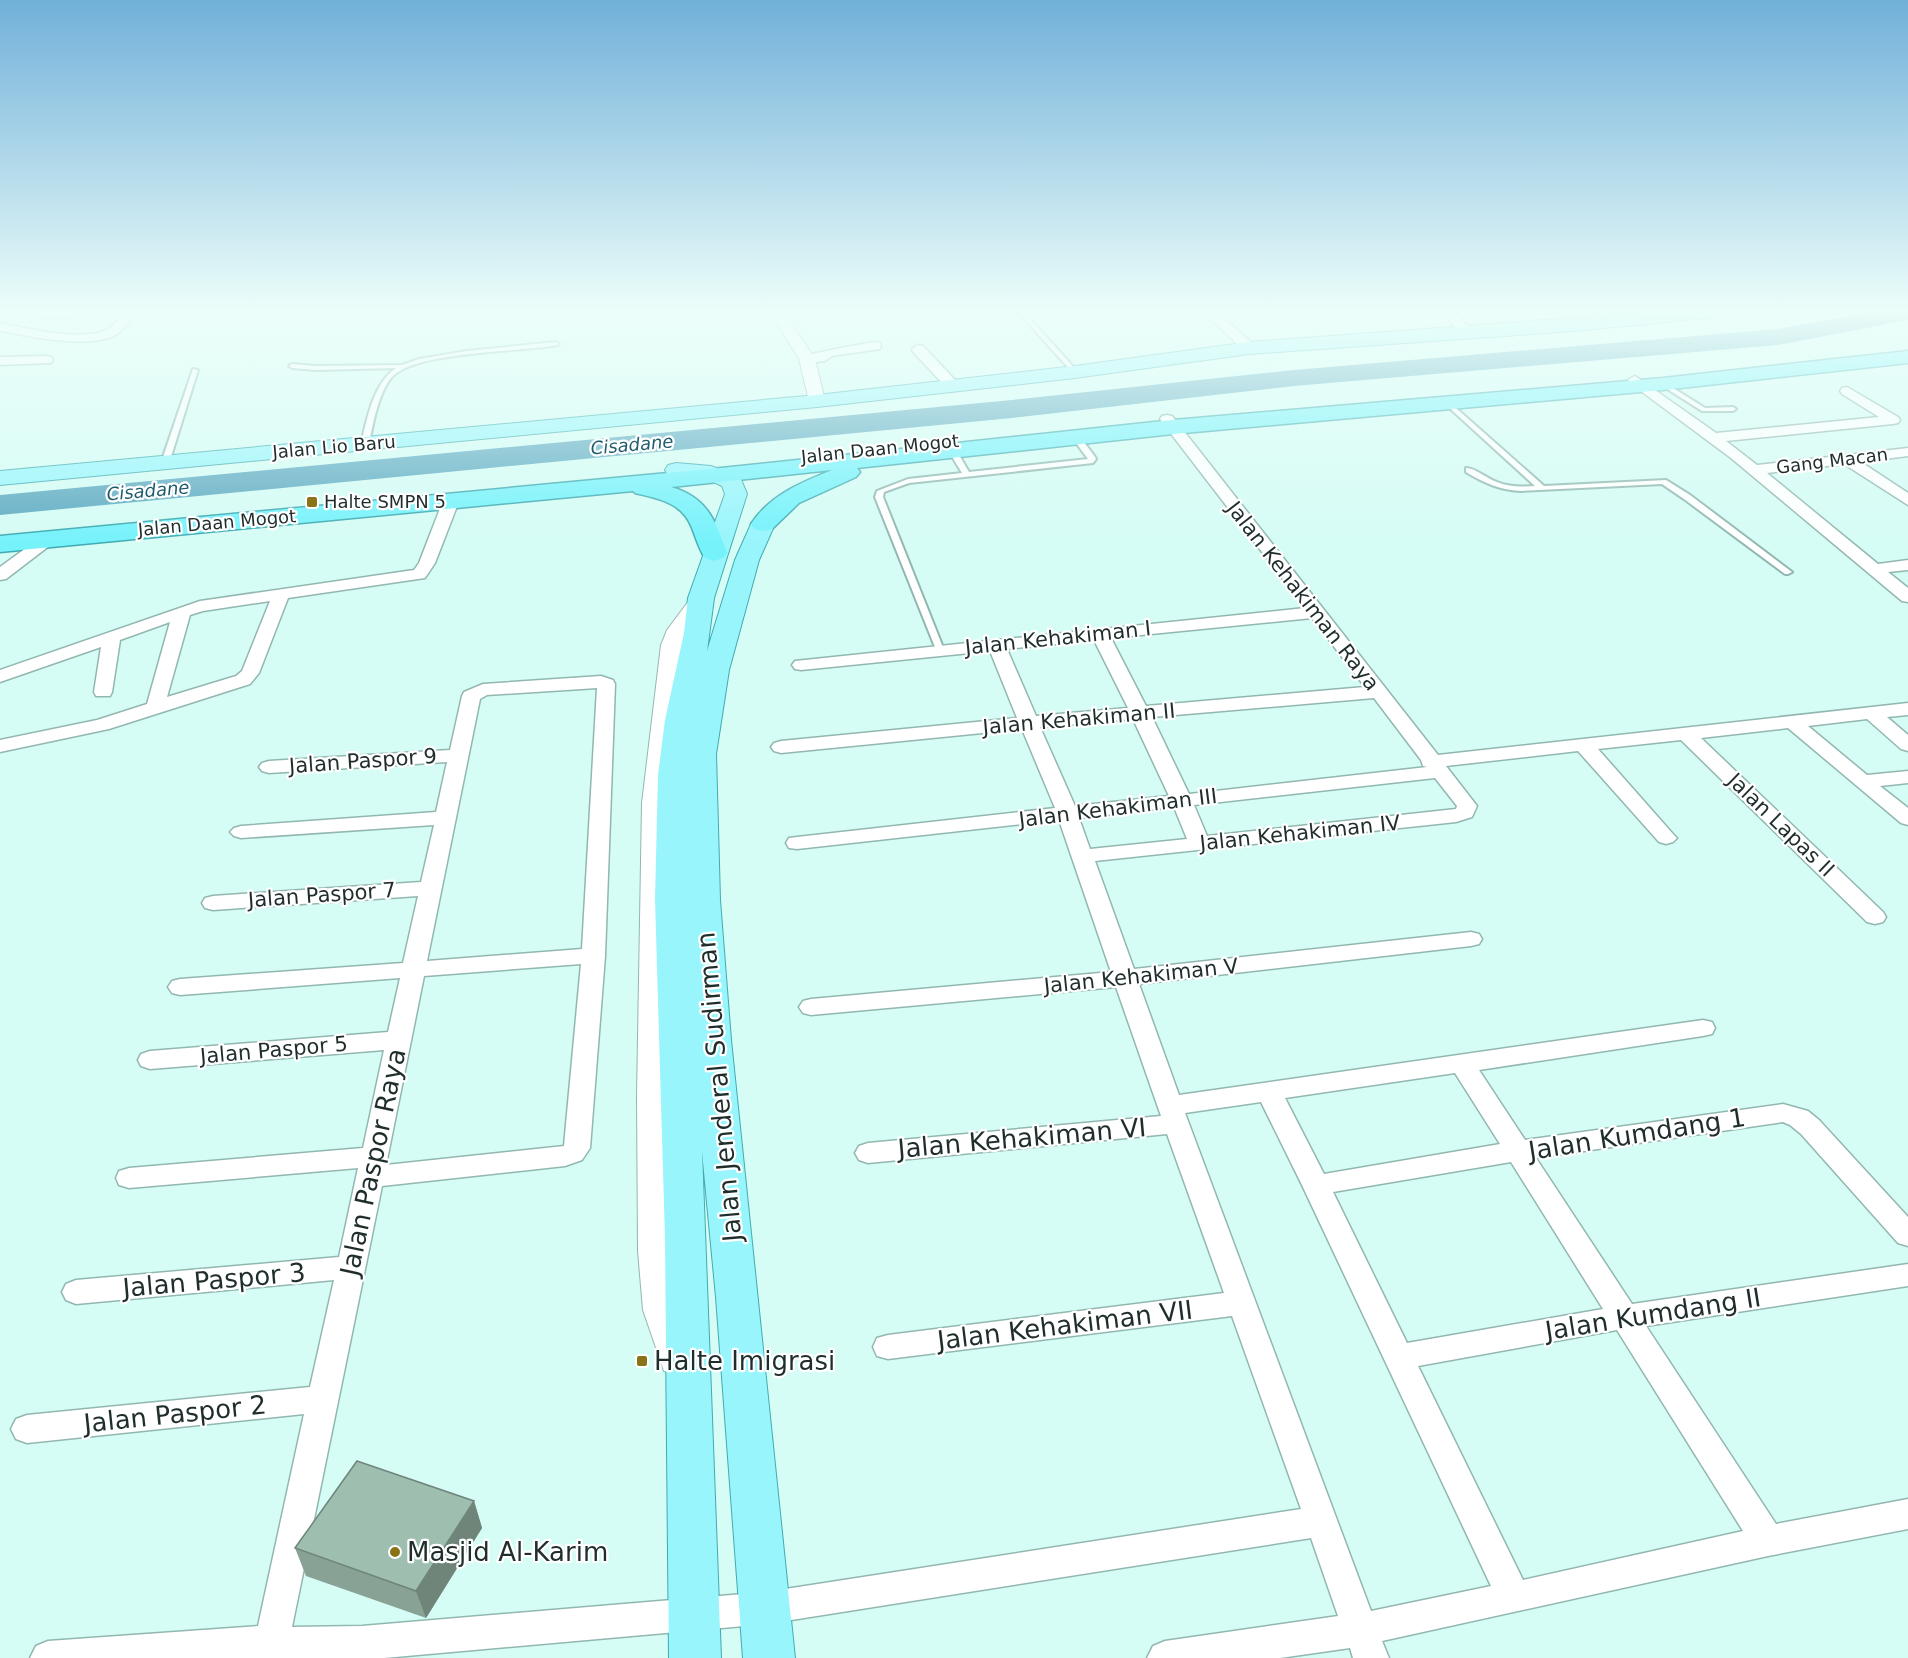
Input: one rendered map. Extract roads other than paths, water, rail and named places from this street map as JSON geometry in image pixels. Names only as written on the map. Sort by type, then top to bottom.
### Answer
[{"type":"highway","name":"Jalan Daan Mogot","points":[[0,544],[435,499],[676,470],[1170,423],[1402,398],[1543,389]]},
{"type":"highway","name":"Jalan Daan Mogot","points":[[0,536],[722,476],[1076,436],[1170,423],[1580,389]]},
{"type":"highway","points":[[763,524],[774,509],[799,493],[849,472],[910,454]]},
{"type":"highway","points":[[606,486],[659,490],[686,501],[697,510],[702,519],[714,554]]},
{"type":"main road","name":"Jalan Lio Baru","points":[[0,478],[365,444],[803,396],[893,389]]},
{"type":"main road","name":"Jalan Daan Mogot","points":[[676,470],[722,476]]},
{"type":"main road","name":"Jalan Jenderal Sudirman","points":[[694,1636],[691,1384],[682,1093],[672,899],[673,775],[679,720],[697,633],[701,598],[736,494],[732,482],[722,476]]},
{"type":"main road","name":"Jalan Jenderal Sudirman","points":[[763,524],[747,560],[735,597],[716,670],[701,754],[703,900],[713,1040],[770,1658]]},
{"type":"street","points":[[802,389],[803,396]]},
{"type":"street","points":[[1655,389],[1908,597]]},
{"type":"street","points":[[1714,438],[1893,420],[1847,391]]},
{"type":"street","name":"Jalan Kehakiman Raya","points":[[1170,423],[1435,767]]},
{"type":"street","name":"Gang Macan","points":[[1755,470],[1849,461],[1908,452]]},
{"type":"street","points":[[1849,461],[1908,500]]},
{"type":"street","points":[[0,676],[182,612],[220,602],[419,574],[424,569],[435,499]]},
{"type":"street","points":[[0,575],[47,540]]},
{"type":"street","points":[[1875,569],[1908,565]]},
{"type":"street","points":[[0,746],[102,725],[243,680],[250,673],[282,593]]},
{"type":"street","points":[[156,707],[182,612]]},
{"type":"street","name":"Jalan Kehakiman I","points":[[801,665],[1316,612]]},
{"type":"street","points":[[1100,634],[1182,800],[1199,843]]},
{"type":"street","points":[[103,692],[112,636]]},
{"type":"street","points":[[996,645],[1068,815],[1173,1115],[1366,1644]]},
{"type":"street","name":"Jalan Paspor Raya","points":[[272,1642],[471,696],[483,690],[601,682],[606,684],[592,956]]},
{"type":"street","name":"Jalan Kehakiman II","points":[[781,747],[1030,722],[1377,692]]},
{"type":"street","name":"Jalan Kehakiman III","points":[[797,843],[1068,815],[1435,767],[1583,745],[1908,709]]},
{"type":"street","points":[[1871,713],[1908,745]]},
{"type":"street","points":[[1792,722],[1908,819]]},
{"type":"street","name":"Jalan Lapas II","points":[[1686,734],[1875,917]]},
{"type":"street","points":[[1583,745],[1666,838]]},
{"type":"street","name":"Jalan Paspor 9","points":[[269,768],[458,755]]},
{"type":"street","name":"Jalan Kehakiman IV","points":[[1083,856],[1456,816],[1465,813],[1467,806],[1435,767]]},
{"type":"street","points":[[1863,781],[1908,777]]},
{"type":"street","points":[[241,832],[445,818]]},
{"type":"street","name":"Jalan Paspor 7","points":[[213,903],[431,888]]},
{"type":"street","name":"Jalan Kehakiman V","points":[[811,1007],[1125,978],[1471,939]]},
{"type":"street","points":[[129,1178],[372,1167],[573,1153],[577,1148],[592,956],[180,987]]},
{"type":"street","name":"Jalan Kehakiman VI","points":[[868,1153],[1173,1115],[1268,1091],[1703,1028]]},
{"type":"street","name":"Jalan Paspor 5","points":[[150,1060],[398,1040]]},
{"type":"street","points":[[1462,1064],[1768,1541]]},
{"type":"street","points":[[1268,1091],[1316,1185],[1514,1598]]},
{"type":"street","name":"Jalan Kumdang 1","points":[[1316,1185],[1519,1151],[1783,1113],[1799,1118],[1810,1127],[1908,1235]]},
{"type":"street","name":"Jalan Paspor 3","points":[[76,1292],[351,1267]]},
{"type":"street","name":"Jalan Kumdang II","points":[[1398,1357],[1624,1317],[1908,1275]]},
{"type":"street","name":"Jalan Kehakiman VII","points":[[888,1347],[1242,1303]]},
{"type":"street","name":"Jalan Paspor 2","points":[[27,1428],[323,1399]]},
{"type":"street","points":[[1165,1658],[1366,1644],[1514,1598],[1768,1541],[1908,1514]]},
{"type":"street","points":[[48,1658],[272,1642],[308,1645],[694,1636],[766,1608],[1321,1521]]},
{"type":"lane","points":[[165,463],[189,389]]},
{"type":"lane","points":[[365,444],[382,389]]},
{"type":"lane","points":[[1660,389],[1704,410],[1733,410]]},
{"type":"lane","points":[[1446,402],[1542,488]]},
{"type":"lane","points":[[940,650],[879,496],[884,488],[899,483],[967,474],[1090,461],[1092,459],[1076,436]]},
{"type":"lane","points":[[952,450],[967,474]]},
{"type":"lane","points":[[1469,470],[1487,482],[1502,488],[1663,482],[1788,572]]},
{"type":"waterway","name":"Cisadane","points":[[0,505],[1012,409],[1191,389]]},
{"type":"place","name":"Halte SMPN 5","points":[[312,502]]},
{"type":"place","name":"Halte Imigrasi","points":[[642,1361]]},
{"type":"place","name":"Masjid Al-Karim","points":[[395,1552]]}]
